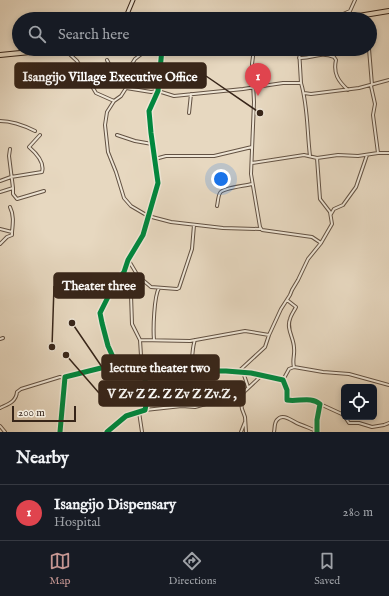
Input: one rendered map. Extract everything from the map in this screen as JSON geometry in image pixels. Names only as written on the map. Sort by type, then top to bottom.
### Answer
[{"type":"highway","points":[[377,14],[389,11]]},
{"type":"highway","points":[[0,54],[12,53]]},
{"type":"street","points":[[128,12],[133,0]]},
{"type":"street","points":[[348,12],[350,11],[355,0]]},
{"type":"street","points":[[71,56],[77,61],[96,93],[102,97],[114,101]]},
{"type":"street","points":[[139,56],[130,67],[128,85],[121,96],[114,101],[108,112],[105,125],[108,152],[124,198],[131,206],[148,216],[171,222],[223,228],[260,229],[312,238],[321,243]]},
{"type":"street","points":[[0,408],[12,402],[17,396],[17,392],[21,389],[60,377],[65,378],[74,374],[109,366],[113,362],[113,357],[110,352],[100,313],[111,291],[124,272],[128,260],[143,236],[158,183],[149,111],[158,91],[161,56]]},
{"type":"street","points":[[253,56],[252,184],[260,229]]},
{"type":"street","points":[[310,156],[299,58],[315,56]]},
{"type":"street","points":[[330,56],[334,57],[336,60],[336,76],[341,84],[348,90]]},
{"type":"street","points":[[369,56],[371,86],[374,101],[373,115],[378,153]]},
{"type":"street","points":[[107,60],[109,64],[118,70],[126,88]]},
{"type":"street","points":[[304,95],[371,86],[389,80]]},
{"type":"street","points":[[126,88],[151,92],[158,91],[174,96],[283,83],[301,83]]},
{"type":"street","points":[[189,113],[191,94]]},
{"type":"street","points":[[0,121],[20,124],[36,131]]},
{"type":"street","points":[[0,181],[11,177],[42,172],[43,169],[41,161],[34,150],[29,147],[40,135]]},
{"type":"street","points":[[117,135],[131,140],[152,144]]},
{"type":"street","points":[[154,159],[166,156],[214,156],[252,147]]},
{"type":"street","points":[[10,149],[9,156],[12,188],[13,194],[17,199],[44,191]]},
{"type":"street","points":[[252,163],[304,155],[318,158],[389,153]]},
{"type":"street","points":[[331,215],[334,209],[344,204],[356,187],[367,155]]},
{"type":"street","points":[[239,371],[265,347],[281,309],[308,259],[321,243],[332,224],[331,215],[328,208],[320,199],[318,158]]},
{"type":"street","points":[[217,206],[221,191],[227,188],[238,188],[252,184]]},
{"type":"street","points":[[0,192],[12,188]]},
{"type":"street","points":[[0,244],[7,237],[12,235],[13,221],[10,207]]},
{"type":"street","points":[[128,260],[142,279],[151,287],[173,289],[179,288],[192,249],[194,225]]},
{"type":"street","points":[[0,229],[12,232]]},
{"type":"street","points":[[124,272],[131,295],[132,324],[140,340],[142,371],[145,377],[147,402],[145,410]]},
{"type":"street","points":[[154,340],[153,326],[156,293],[159,288]]},
{"type":"street","points":[[287,300],[296,307],[290,317],[289,324],[294,347],[294,367]]},
{"type":"street","points":[[140,340],[195,340],[244,331],[269,335]]},
{"type":"street","points":[[188,372],[191,367],[192,348],[195,340]]},
{"type":"street","points":[[283,380],[289,369],[294,367],[323,372],[357,375],[389,385]]},
{"type":"street","points":[[145,377],[173,376],[188,372],[239,371],[283,380]]},
{"type":"street","points":[[243,372],[248,387]]},
{"type":"street","points":[[240,397],[248,387],[262,375]]},
{"type":"street","points":[[60,432],[65,378]]},
{"type":"street","points":[[283,380],[287,390],[287,400],[316,401],[341,414]]},
{"type":"street","points":[[107,432],[126,416],[145,410],[182,406],[195,407],[213,402],[220,396],[240,397]]},
{"type":"street","points":[[240,397],[246,422],[246,432]]},
{"type":"street","points":[[274,432],[276,420],[284,417],[317,432],[317,420],[320,404]]},
{"type":"street","points":[[139,412],[142,432]]},
{"type":"street","points":[[347,420],[349,423],[358,423],[369,426],[384,425],[389,423]]},
{"type":"street","points":[[241,432],[246,422]]},
{"type":"street","points":[[0,426],[5,432]]},
{"type":"cycle path","points":[[60,432],[65,377],[109,366],[113,363],[113,357],[108,346],[100,313],[111,291],[124,272],[128,260],[143,235],[158,183],[149,111],[158,91],[161,56]]},
{"type":"cycle path","points":[[107,432],[126,416],[145,410],[147,400],[146,376],[173,376],[191,371],[251,373],[283,380],[287,390],[287,400],[313,400],[320,404],[317,420],[317,432]]},
{"type":"place","name":"Isangijo Dispensary","points":[[258,96]]},
{"type":"place","name":"Isangijo Village Executive Office","points":[[260,113]]},
{"type":"place","name":"lecture theater two","points":[[72,323]]},
{"type":"place","name":"Theater three","points":[[52,347]]},
{"type":"place","name":"V Zv Z Z. Z Zv Z Zv.Z ,","points":[[66,355]]}]
